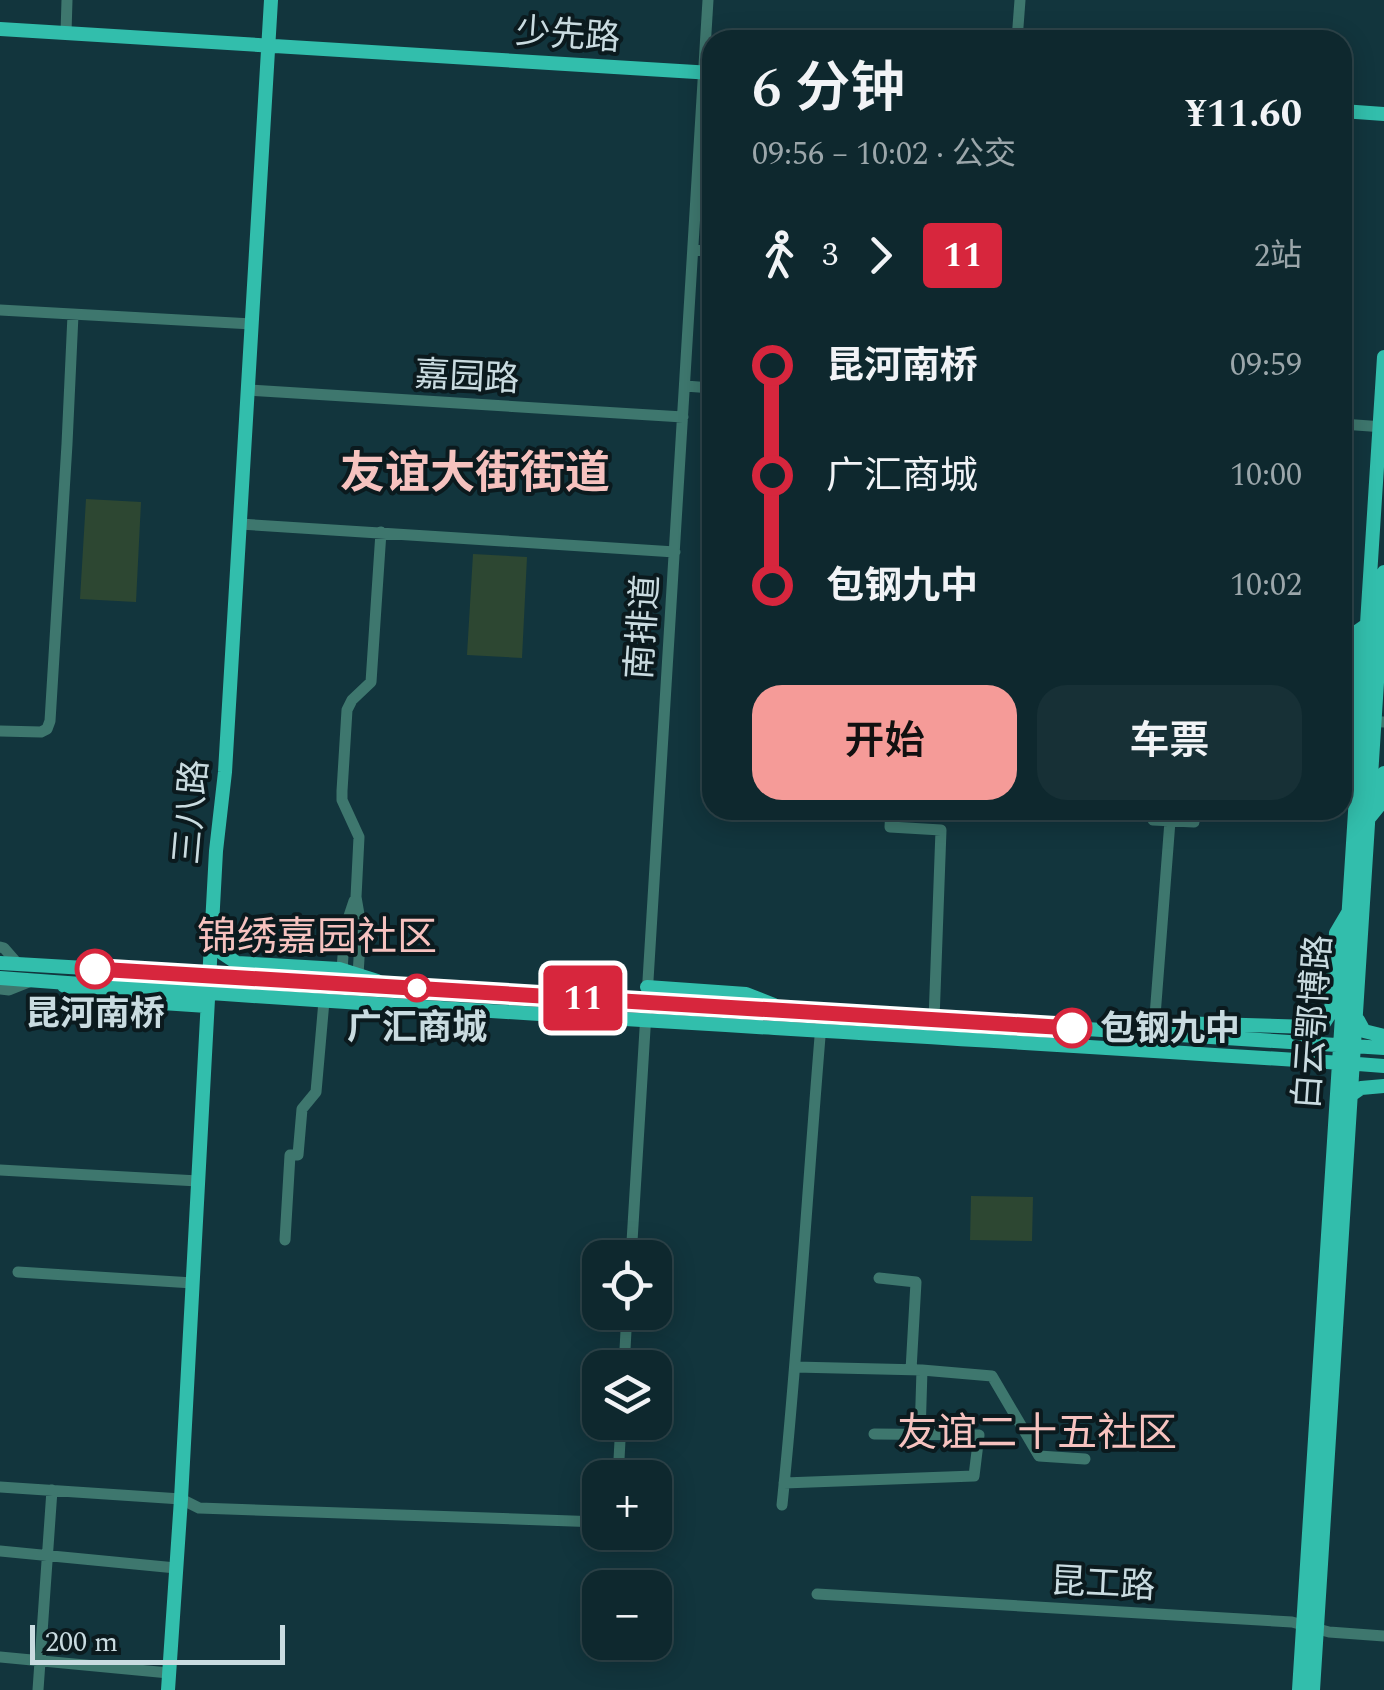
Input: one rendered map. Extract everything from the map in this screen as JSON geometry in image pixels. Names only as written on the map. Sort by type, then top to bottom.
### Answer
[{"type":"main road","name":"三八路","points":[[168,1690],[216,851],[225,772],[272,0]]},
{"type":"main road","name":"少先路","points":[[0,29],[702,72]]},
{"type":"main road","points":[[1352,112],[1384,114]]},
{"type":"main road","points":[[1363,721],[1356,636],[1368,624],[1384,357]]},
{"type":"main road","name":"白云鄂博路","points":[[1314,1690],[1310,1627],[1347,1046],[1349,910],[1363,721],[1384,572]]},
{"type":"main road","name":"白云鄂博路","points":[[1347,1046],[1356,1015],[1369,818],[1363,721]]},
{"type":"main road","points":[[1369,818],[1382,802],[1384,773]]},
{"type":"main road","points":[[1147,1031],[1176,1024],[1310,1028],[1324,1023],[1331,1012],[1336,933],[1349,910]]},
{"type":"main road","points":[[212,933],[222,953],[233,962],[342,970],[392,986]]},
{"type":"main road","points":[[0,964],[208,991],[392,986],[646,994],[788,1011],[1384,1048]]},
{"type":"main road","points":[[0,978],[1384,1066]]},
{"type":"main road","points":[[1356,1015],[1364,1031],[1384,1036]]},
{"type":"main road","name":"白云鄂博路","points":[[1299,1690],[1310,1627],[1352,1095],[1346,1064]]},
{"type":"main road","points":[[1352,1095],[1364,1087],[1384,1086]]},
{"type":"street","points":[[66,33],[67,0]]},
{"type":"street","name":"南排道","points":[[708,0],[708,30]]},
{"type":"street","points":[[1018,30],[1020,0]]},
{"type":"street","name":"南排道","points":[[632,1240],[702,143]]},
{"type":"street","points":[[693,250],[702,250]]},
{"type":"street","points":[[0,310],[252,324]]},
{"type":"street","points":[[0,732],[41,732],[50,720],[73,315]]},
{"type":"street","points":[[685,386],[702,387]]},
{"type":"street","name":"嘉园路","points":[[248,390],[683,417]]},
{"type":"street","points":[[1352,425],[1382,427]]},
{"type":"street","points":[[240,524],[674,552]]},
{"type":"street","points":[[358,975],[359,837],[342,796],[347,710],[371,682],[381,532]]},
{"type":"street","points":[[890,820],[890,827],[941,830],[934,1020]]},
{"type":"street","points":[[1153,820],[1194,820]]},
{"type":"street","points":[[1147,1031],[1170,821]]},
{"type":"street","points":[[342,970],[345,928],[356,897]]},
{"type":"street","points":[[0,947],[18,964]]},
{"type":"street","points":[[0,990],[34,980]]},
{"type":"street","points":[[286,1240],[290,1155],[298,1155],[302,1109],[316,1092],[324,1001]]},
{"type":"street","points":[[782,1505],[822,1013]]},
{"type":"street","points":[[0,1170],[198,1181]]},
{"type":"street","points":[[18,1272],[193,1282]]},
{"type":"street","points":[[879,1278],[916,1282],[920,1434]]},
{"type":"street","points":[[795,1367],[992,1376],[1039,1456],[1084,1459]]},
{"type":"street","points":[[784,1483],[974,1476],[979,1435],[874,1434]]},
{"type":"street","points":[[0,1487],[181,1499],[199,1508],[582,1521]]},
{"type":"street","points":[[38,1690],[52,1490]]},
{"type":"street","points":[[0,1551],[176,1568]]},
{"type":"street","name":"昆工路","points":[[818,1594],[1292,1622],[1329,1632],[1384,1636]]},
{"type":"street","points":[[0,1656],[170,1673]]},
{"type":"green space","points":[[86,499],[141,502],[136,602],[80,599]]},
{"type":"green space","points":[[473,554],[527,557],[522,658],[467,655]]},
{"type":"green space","points":[[971,1196],[1033,1197],[1032,1241],[970,1240]]},
{"type":"bus line","name":"11","points":[[95,969],[1072,1028]]},
{"type":"place","name":"昆河南桥","points":[[95,969]]},
{"type":"place","name":"广汇商城","points":[[417,988]]},
{"type":"place","name":"包钢九中","points":[[1072,1028]]},
{"type":"district","name":"友谊大街街道","points":[[475,472]]},
{"type":"district","name":"锦绣嘉园社区","points":[[317,936]]},
{"type":"district","name":"友谊二十五社区","points":[[1037,1432]]}]
